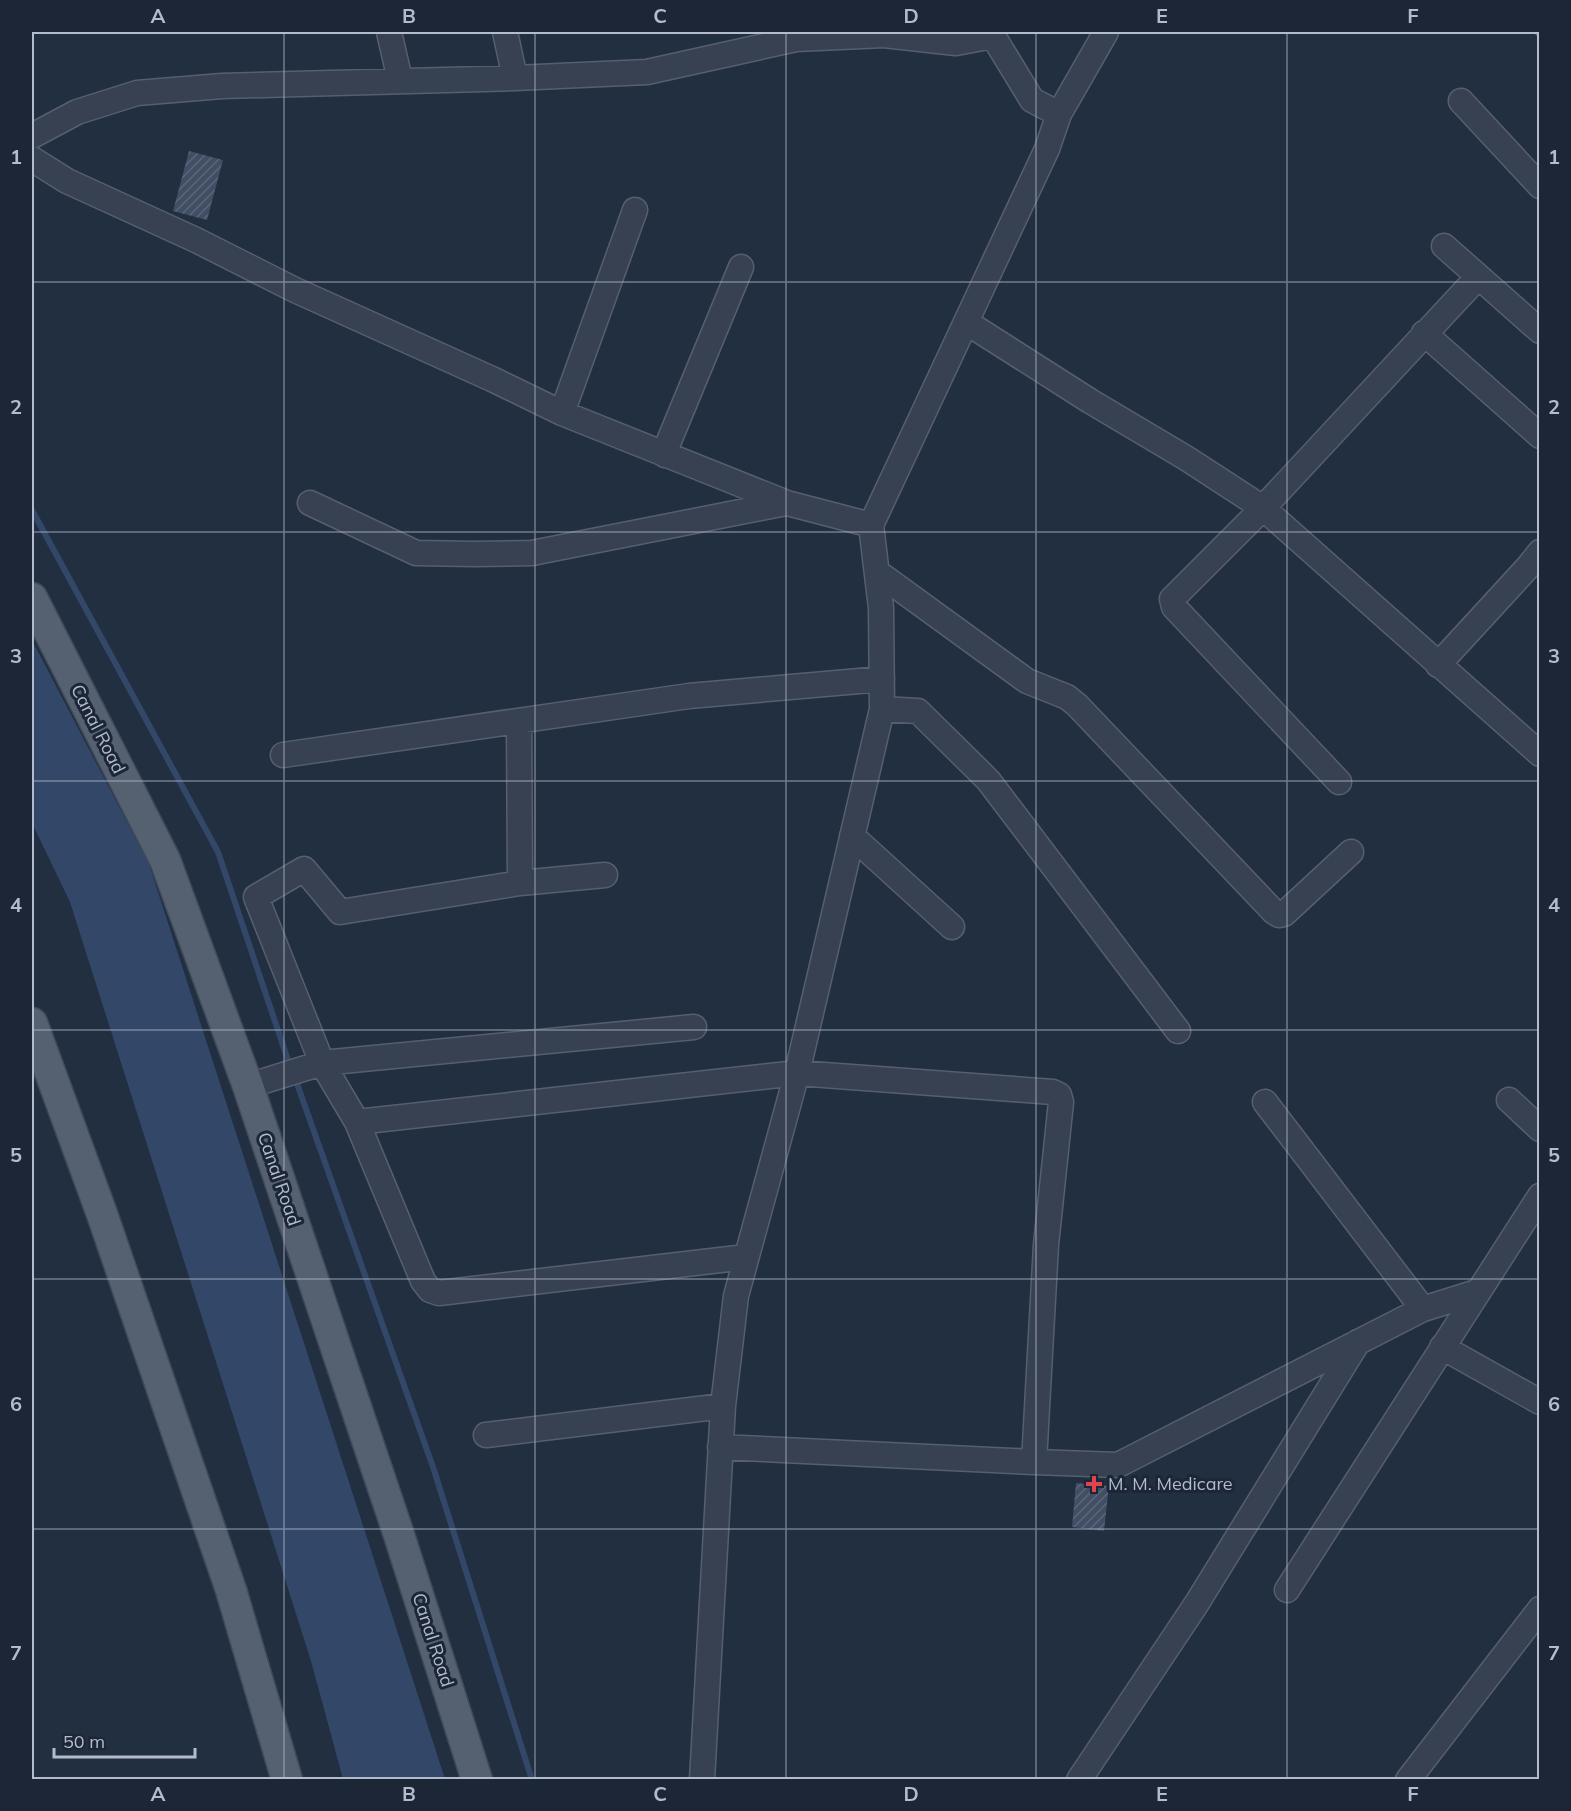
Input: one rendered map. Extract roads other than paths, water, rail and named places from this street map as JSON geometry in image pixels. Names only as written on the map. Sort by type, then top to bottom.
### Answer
[{"type":"main road","name":"Canal Road","points":[[32,598],[165,860],[248,1086],[397,1527],[477,1779]]},
{"type":"main road","points":[[32,1023],[106,1225],[231,1590],[287,1779]]},
{"type":"street","points":[[389,32],[400,80]]},
{"type":"street","points":[[505,32],[515,78]]},
{"type":"street","points":[[702,1779],[720,1447],[736,1296],[797,1073],[882,710],[881,608],[871,525],[1047,149],[1059,114],[1106,32]]},
{"type":"street","points":[[32,136],[77,112],[137,93],[222,86],[647,72],[796,39],[884,33],[956,43],[993,36],[1032,100],[1059,114]]},
{"type":"street","points":[[1461,101],[1539,186]]},
{"type":"street","points":[[32,159],[67,181],[561,413],[787,503],[871,525]]},
{"type":"street","points":[[561,413],[635,210]]},
{"type":"street","points":[[1444,246],[1539,331]]},
{"type":"street","points":[[665,454],[741,267]]},
{"type":"street","points":[[1339,782],[1174,607],[1172,599],[1263,508],[1478,277]]},
{"type":"street","points":[[966,322],[1263,508],[1539,754]]},
{"type":"street","points":[[1424,333],[1539,436]]},
{"type":"street","points":[[310,504],[416,553],[532,554],[787,503]]},
{"type":"street","points":[[1438,664],[1528,567],[1539,552]]},
{"type":"street","points":[[877,572],[1027,681],[1067,698],[1077,705],[1279,915],[1284,914],[1351,852]]},
{"type":"street","points":[[284,755],[689,696],[882,679]]},
{"type":"street","points":[[882,710],[918,711],[988,780],[1178,1031]]},
{"type":"street","points":[[519,721],[520,883]]},
{"type":"street","points":[[852,836],[952,927]]},
{"type":"street","points":[[605,875],[520,883],[340,912],[304,869],[256,897],[322,1063],[357,1122],[423,1281],[430,1290],[439,1293],[746,1257]]},
{"type":"street","points":[[248,1086],[322,1063],[694,1027]]},
{"type":"street","points":[[357,1122],[797,1073],[1053,1092],[1059,1095],[1061,1102],[1046,1245],[1034,1462]]},
{"type":"street","points":[[1509,1100],[1539,1129]]},
{"type":"street","points":[[1265,1102],[1423,1310]]},
{"type":"street","points":[[1287,1590],[1539,1196]]},
{"type":"street","points":[[720,1447],[1118,1465],[1423,1310],[1477,1292]]},
{"type":"street","points":[[1079,1779],[1197,1603],[1358,1342]]},
{"type":"street","points":[[1442,1347],[1539,1402]]},
{"type":"street","points":[[486,1436],[723,1406]]},
{"type":"street","points":[[1408,1779],[1539,1610]]},
{"type":"water","points":[[32,640],[149,864],[445,1779],[343,1779],[311,1661],[70,902],[32,823]]},
{"type":"waterway","points":[[32,510],[218,852],[291,1069]]},
{"type":"waterway","points":[[295,1078],[433,1467],[532,1780]]},
{"type":"railway","points":[[1536,32],[1540,36]]},
{"type":"place","name":"M. M. Medicare","points":[[1094,1484]]}]
